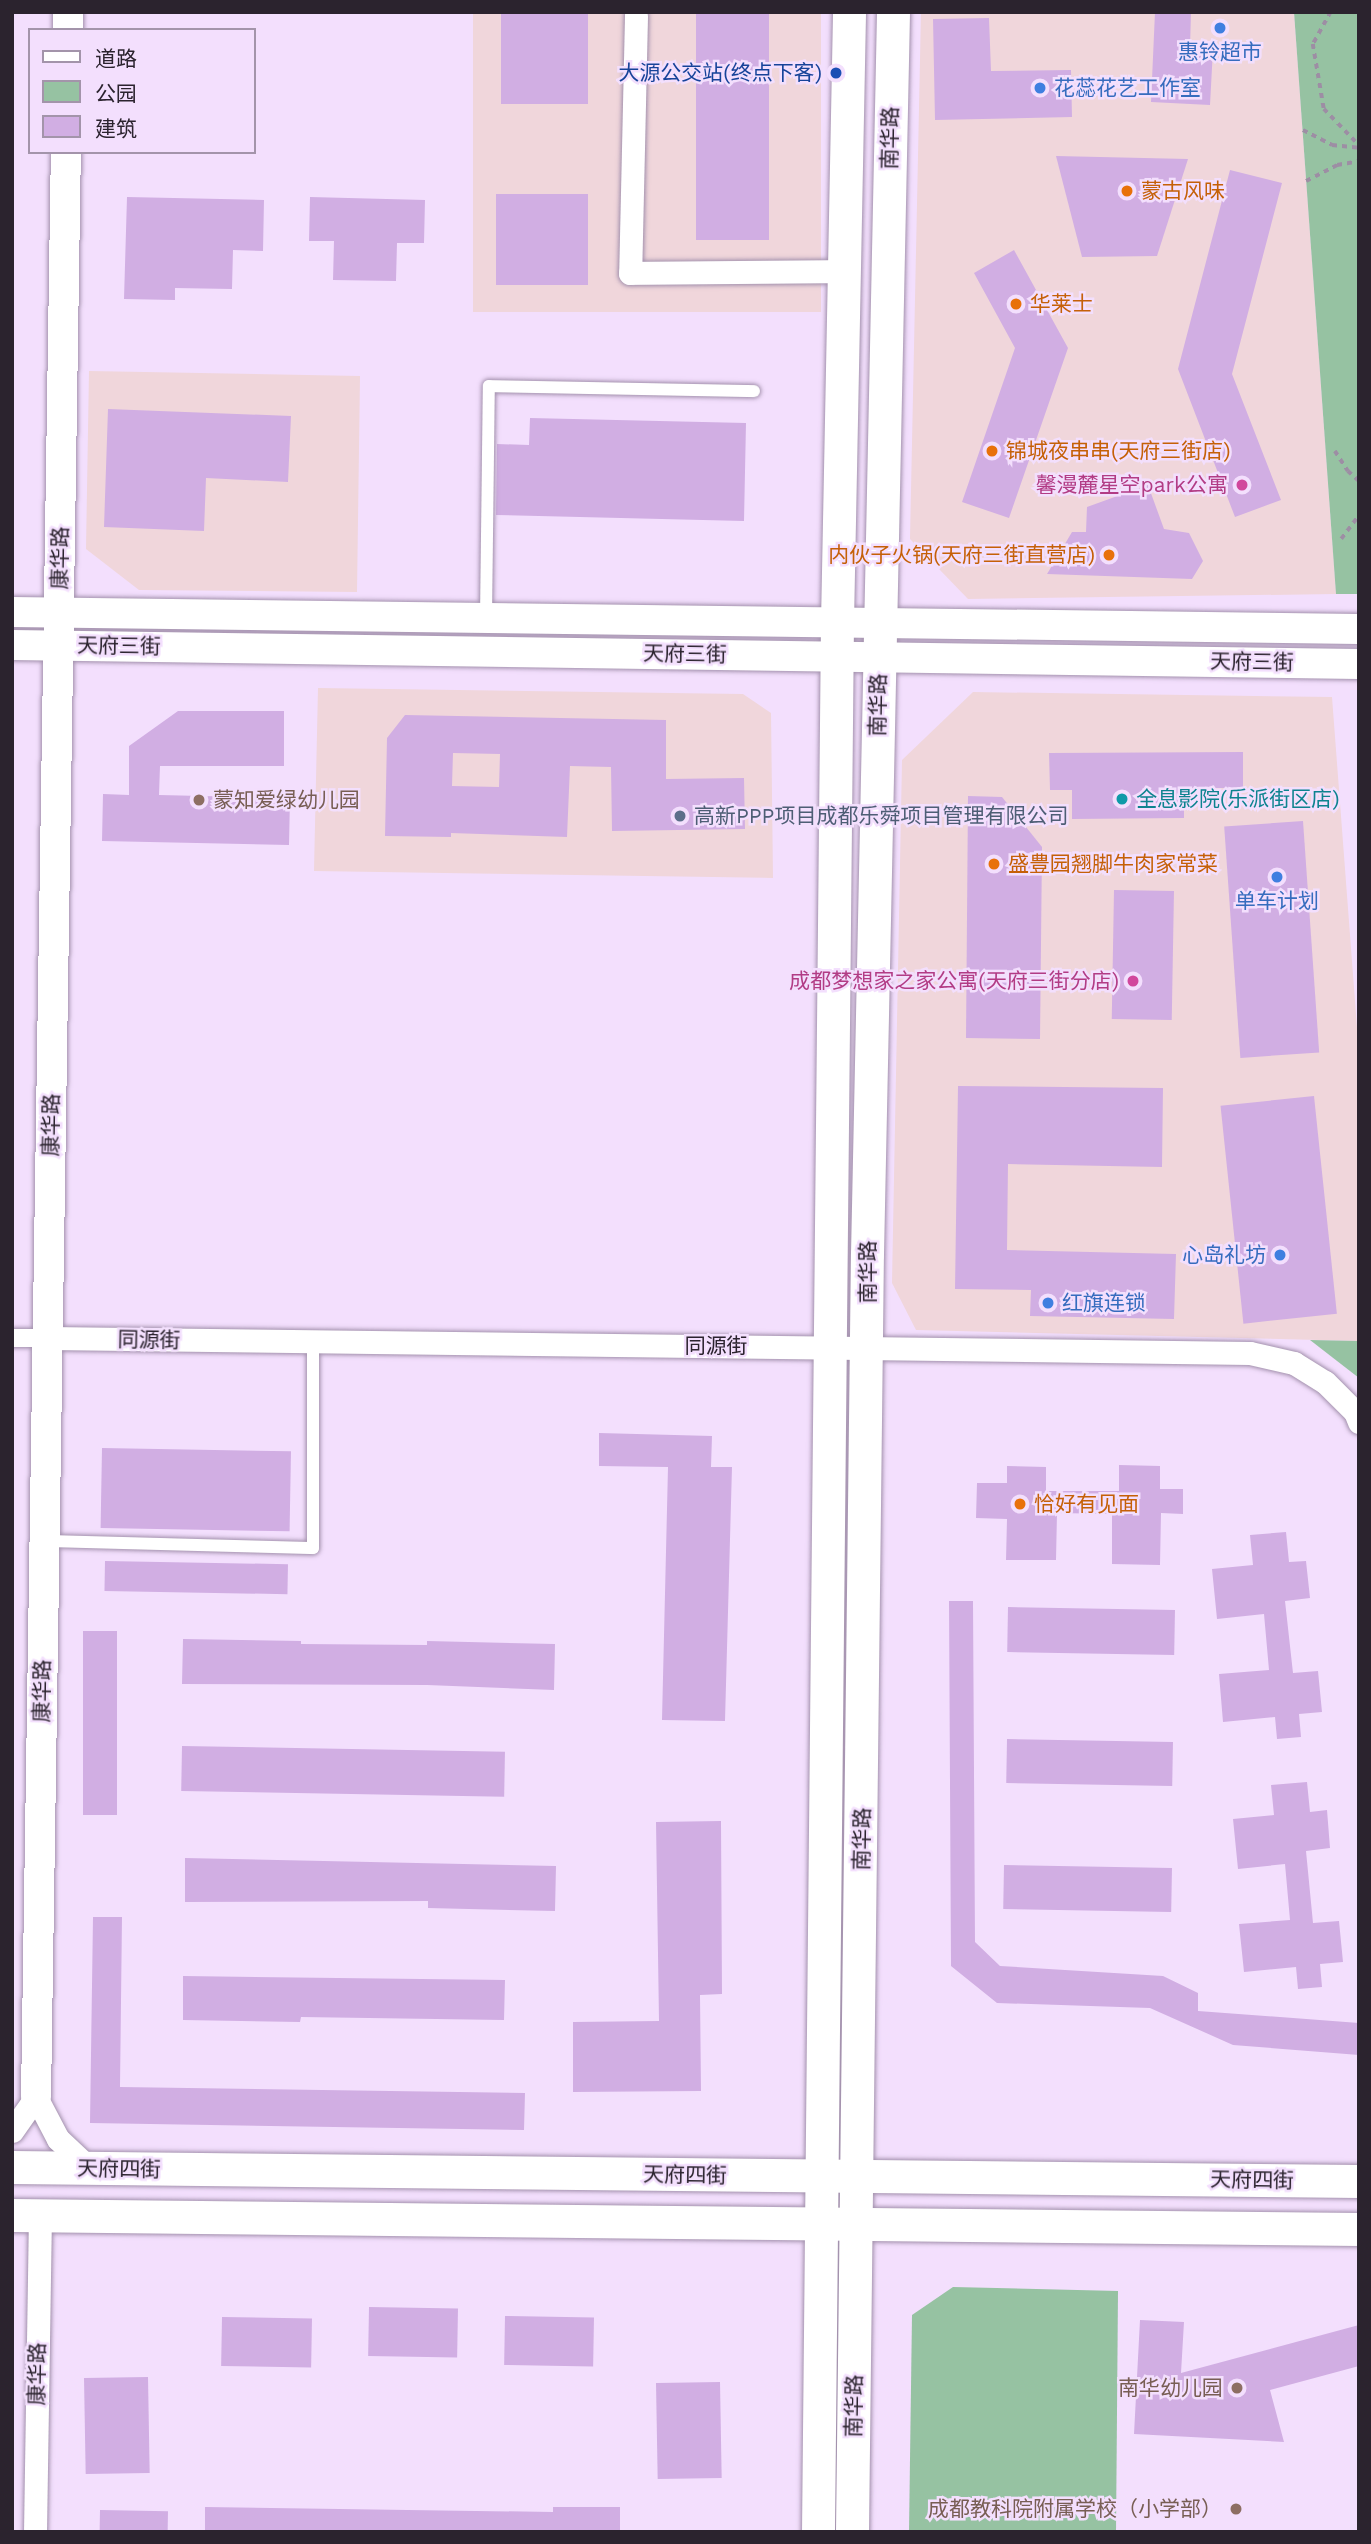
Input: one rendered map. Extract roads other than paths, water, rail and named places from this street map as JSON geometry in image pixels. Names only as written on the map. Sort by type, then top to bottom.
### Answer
[{"type":"main road","name":"南华路","points":[[818,2532],[824,2176],[837,622],[849,12]]},
{"type":"main road","name":"南华路","points":[[852,2532],[867,1346],[892,12]]},
{"type":"main road","name":"天府四街","points":[[12,2168],[1359,2181]]},
{"type":"main road","points":[[26,2216],[1359,2229]]},
{"type":"street","points":[[636,16],[630,273],[845,271]]},
{"type":"street","name":"康华路","points":[[36,2097],[66,154]]},
{"type":"street","name":"天府三街","points":[[12,612],[1359,629]]},
{"type":"street","name":"天府三街","points":[[12,645],[1359,664]]},
{"type":"street","points":[[12,1338],[48,1338]]},
{"type":"street","name":"同源街","points":[[48,1338],[313,1344],[867,1346],[1250,1353],[1294,1363],[1325,1382],[1355,1412],[1359,1422]]},
{"type":"street","points":[[12,2131],[36,2097],[58,2139],[89,2168]]},
{"type":"street","name":"康华路","points":[[26,2216],[35,2532]]},
{"type":"lane","points":[[486,618],[489,386],[754,391]]},
{"type":"lane","points":[[45,1541],[313,1548],[313,1344]]},
{"type":"place","name":"惠铃超市","points":[[1220,28]]},
{"type":"place","name":"大源公交站(终点下客)","points":[[836,73]]},
{"type":"place","name":"花蕊花艺工作室","points":[[1040,88]]},
{"type":"place","name":"蒙古风味","points":[[1127,191]]},
{"type":"place","name":"华莱士","points":[[1016,304]]},
{"type":"place","name":"锦城夜串串(天府三街店)","points":[[992,451]]},
{"type":"place","name":"馨漫麓星空park公寓","points":[[1242,485]]},
{"type":"place","name":"内伙子火锅(天府三街直营店)","points":[[1109,555]]},
{"type":"place","name":"全息影院(乐派街区店)","points":[[1122,799]]},
{"type":"place","name":"蒙知爱绿幼儿园","points":[[199,800]]},
{"type":"place","name":"高新PPP项目成都乐舜项目管理有限公司","points":[[680,816]]},
{"type":"place","name":"盛豊园翘脚牛肉家常菜","points":[[994,864]]},
{"type":"place","name":"单车计划","points":[[1277,877]]},
{"type":"place","name":"成都梦想家之家公寓(天府三街分店)","points":[[1133,981]]},
{"type":"place","name":"心岛礼坊","points":[[1280,1255]]},
{"type":"place","name":"红旗连锁","points":[[1048,1303]]},
{"type":"place","name":"恰好有见面","points":[[1020,1504]]},
{"type":"place","name":"南华幼儿园","points":[[1237,2388]]},
{"type":"place","name":"成都教科院附属学校（小学部）","points":[[1236,2509]]}]
